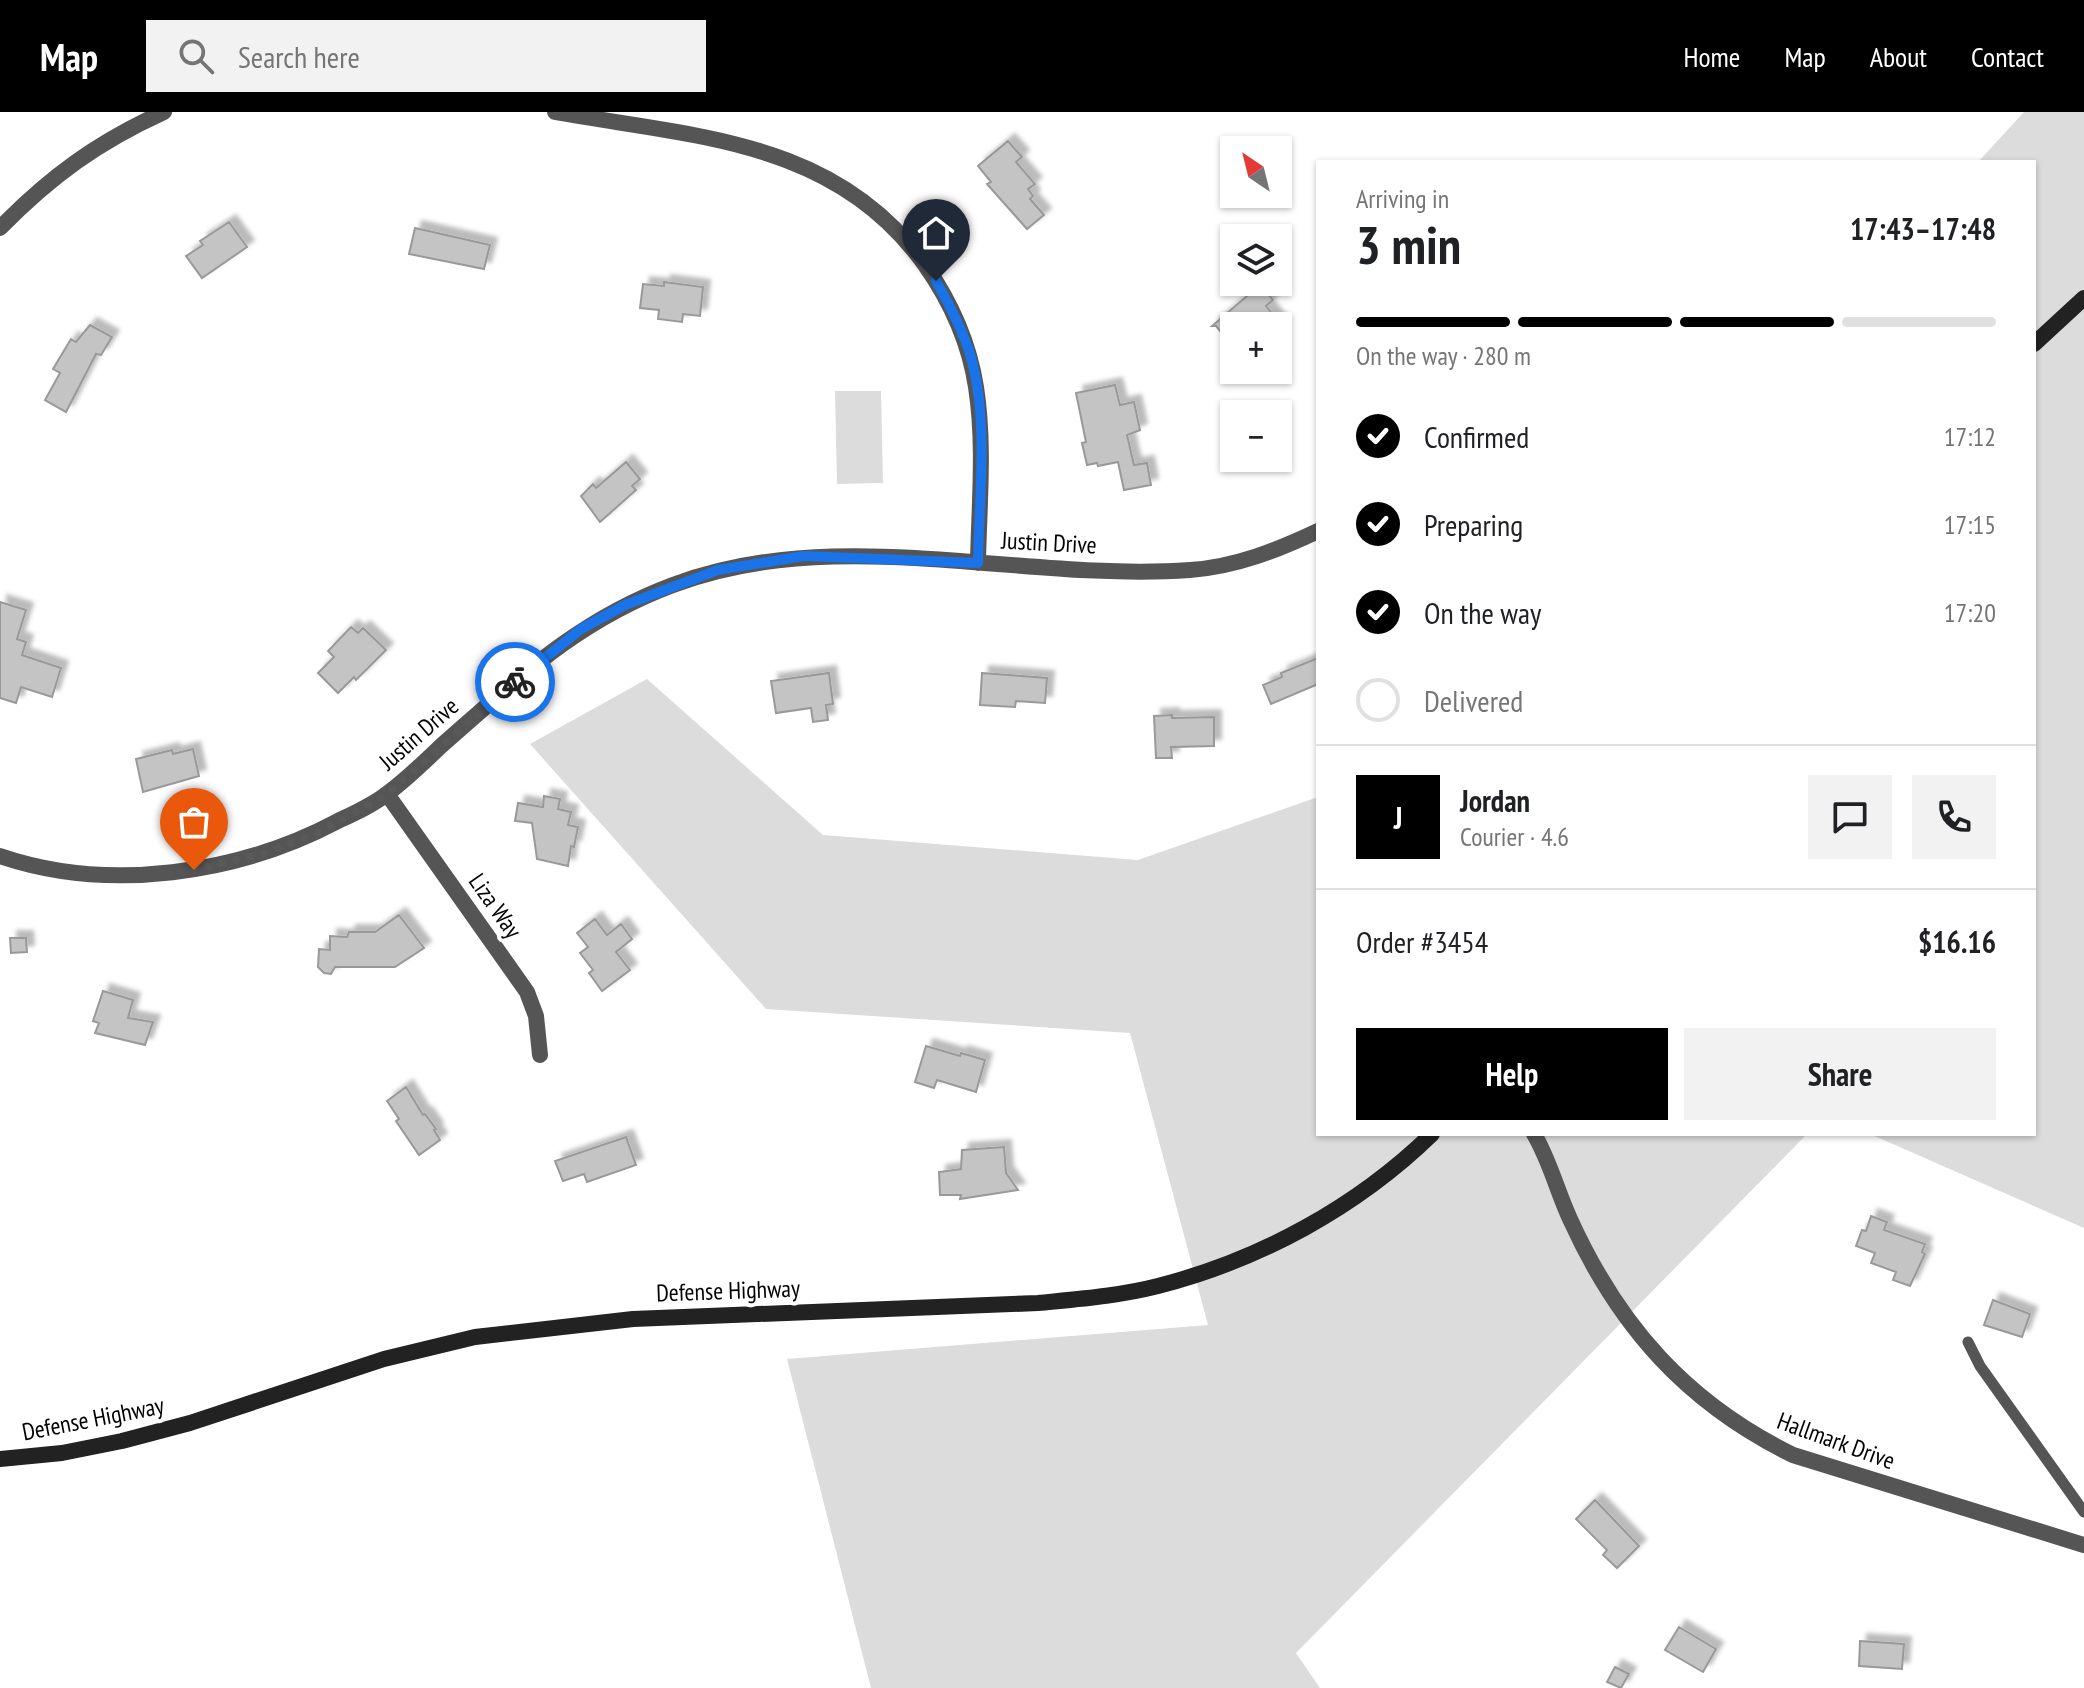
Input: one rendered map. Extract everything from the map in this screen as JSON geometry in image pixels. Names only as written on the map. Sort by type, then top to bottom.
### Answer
[{"type":"main road","points":[[2036,342],[2084,298]]},
{"type":"main road","name":"Defense Highway","points":[[0,1459],[62,1453],[122,1441],[190,1423],[384,1359],[475,1337],[633,1319],[1038,1303],[1099,1297],[1157,1286],[1249,1255],[1297,1232],[1364,1190],[1430,1136]]},
{"type":"street","points":[[0,228],[28,199],[82,155],[164,112]]},
{"type":"street","points":[[555,112],[730,142],[795,161],[848,191],[900,234],[936,281],[954,314],[970,355],[980,425],[978,563]]},
{"type":"street","name":"Justin Drive","points":[[0,856],[71,872],[155,875],[214,867],[313,835],[387,794],[541,659],[581,629],[625,605],[718,570],[804,556],[1191,570],[1279,550],[1316,532]]},
{"type":"street","name":"Liza Way","points":[[387,794],[527,992],[536,1016],[540,1055]]},
{"type":"street","name":"Hallmark Drive","points":[[1535,1136],[1545,1152],[1570,1218],[1601,1279],[1628,1322],[1697,1396],[1755,1437],[1793,1455],[2084,1545]]},
{"type":"lane","points":[[1968,1342],[1980,1366],[2084,1512]]},
{"type":"shaded area","points":[[2024,112],[2084,112],[2084,1228],[1875,1136],[2036,1136],[2036,160],[1980,160]]},
{"type":"shaded area","points":[[835,391],[881,391],[883,483],[837,484]]},
{"type":"shaded area","points":[[647,679],[823,835],[1138,860],[1316,798],[1316,1136],[1805,1136],[1296,1653],[1320,1688],[871,1688],[787,1359],[1208,1325],[1130,1033],[766,1009],[530,744]]},
{"type":"building","points":[[1008,141],[1022,157],[1016,162],[1035,184],[1028,189],[1033,196],[1030,199],[1044,215],[1027,229],[987,184],[991,182],[978,166]]},
{"type":"building","points":[[229,222],[247,247],[202,278],[186,256],[203,245],[200,241]]},
{"type":"building","points":[[415,228],[490,245],[484,269],[409,254]]},
{"type":"building","points":[[664,282],[703,287],[700,316],[683,314],[682,322],[658,319],[659,310],[640,308],[643,284],[664,286]]},
{"type":"building","points":[[1247,296],[1270,296],[1273,300],[1266,306],[1271,312],[1228,312]]},
{"type":"building","points":[[90,325],[112,337],[101,355],[96,354],[66,412],[45,400],[60,373],[53,369],[71,339],[76,342]]},
{"type":"building","points":[[1115,385],[1120,405],[1134,402],[1140,430],[1127,435],[1134,465],[1147,463],[1151,485],[1124,490],[1118,462],[1087,465],[1082,443],[1086,442],[1076,393]]},
{"type":"building","points":[[626,462],[640,479],[632,486],[636,490],[600,522],[581,496],[593,484],[596,488]]},
{"type":"building","points":[[0,602],[26,610],[17,639],[26,642],[22,655],[61,668],[52,697],[21,687],[16,703],[0,698]]},
{"type":"building","points":[[351,627],[358,633],[363,628],[386,650],[338,693],[318,673],[334,657],[328,651]]},
{"type":"building","points":[[1316,659],[1316,685],[1271,704],[1263,685],[1282,677],[1281,673]]},
{"type":"building","points":[[829,673],[833,704],[826,705],[828,720],[813,722],[811,708],[776,713],[771,681]]},
{"type":"building","points":[[982,673],[1047,678],[1045,703],[1016,701],[1015,707],[980,705]]},
{"type":"building","points":[[1172,715],[1172,718],[1214,717],[1214,746],[1171,747],[1172,758],[1156,758],[1154,716]]},
{"type":"building","points":[[193,749],[199,776],[143,792],[136,759],[172,750],[173,754]]},
{"type":"building","points":[[544,796],[560,799],[558,809],[571,812],[568,825],[578,827],[568,866],[537,859],[532,823],[515,821],[518,803],[543,807]]},
{"type":"building","points":[[399,915],[424,948],[395,967],[335,967],[331,974],[324,973],[318,967],[319,949],[330,950],[330,936],[347,937],[349,932],[375,932]]},
{"type":"building","points":[[595,919],[607,935],[621,924],[632,939],[616,952],[630,970],[602,991],[589,973],[593,970],[580,953],[588,947],[577,933]]},
{"type":"building","points":[[10,938],[26,938],[27,952],[11,953]]},
{"type":"building","points":[[103,991],[133,1000],[128,1018],[153,1022],[145,1045],[95,1033],[99,1023],[93,1021]]},
{"type":"building","points":[[926,1046],[985,1060],[976,1092],[937,1080],[934,1088],[915,1082]]},
{"type":"building","points":[[406,1087],[423,1115],[436,1129],[440,1140],[419,1155],[396,1121],[399,1119],[387,1101]]},
{"type":"building","points":[[626,1137],[636,1165],[587,1182],[584,1174],[563,1181],[555,1161]]},
{"type":"building","points":[[1004,1147],[1006,1173],[1018,1190],[960,1199],[961,1195],[940,1195],[939,1172],[961,1169],[962,1150]]},
{"type":"building","points":[[1871,1216],[1887,1222],[1884,1230],[1925,1244],[1922,1252],[1925,1254],[1910,1286],[1893,1280],[1896,1272],[1871,1263],[1875,1253],[1856,1246]]},
{"type":"building","points":[[1993,1300],[2030,1314],[2022,1337],[1984,1325]]},
{"type":"building","points":[[1595,1500],[1639,1546],[1617,1568],[1603,1555],[1607,1550],[1576,1519]]},
{"type":"building","points":[[1679,1627],[1716,1649],[1703,1672],[1665,1650]]},
{"type":"building","points":[[1860,1641],[1904,1644],[1902,1669],[1859,1666]]},
{"type":"building","points":[[1615,1667],[1629,1674],[1621,1688],[1607,1682]]},
{"type":"way so far","points":[[194,870],[262,854],[313,835],[360,810],[387,794],[515,682]]},
{"type":"route","points":[[515,682],[581,629],[625,605],[718,570],[804,556],[978,563],[980,425],[976,388],[970,355],[954,314],[936,281]]}]
